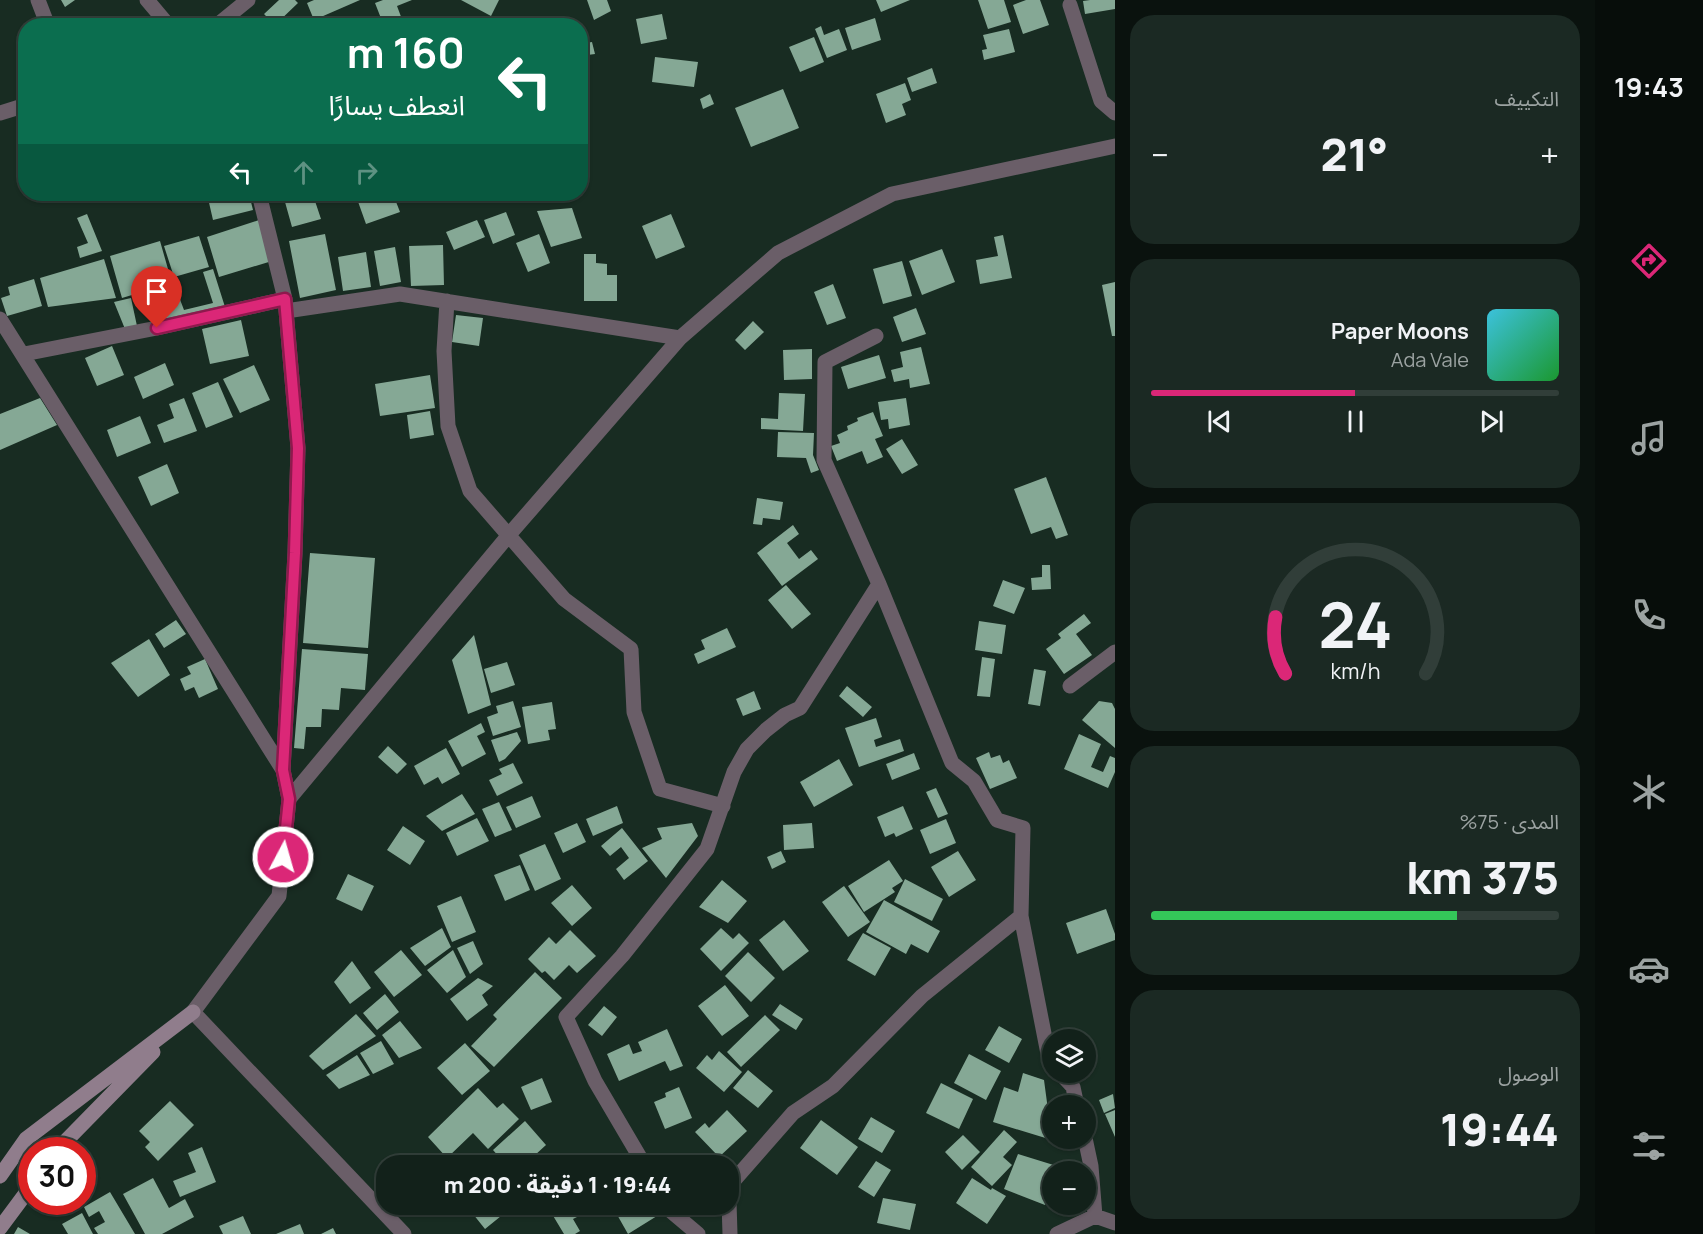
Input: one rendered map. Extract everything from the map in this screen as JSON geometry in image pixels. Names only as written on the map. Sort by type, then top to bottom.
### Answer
[{"type":"main road","points":[[70,1137],[192,1012]]},
{"type":"main road","points":[[0,1176],[26,1139],[192,1012]]},
{"type":"main road","points":[[0,1228],[18,1204]]},
{"type":"street","points":[[38,0],[45,18]]},
{"type":"street","points":[[147,0],[162,18]]},
{"type":"street","points":[[226,18],[249,0]]},
{"type":"street","points":[[1070,5],[1101,101],[1115,113]]},
{"type":"street","points":[[0,113],[18,107]]},
{"type":"street","points":[[289,799],[508,536],[680,338],[778,252],[892,194],[1115,146]]},
{"type":"street","points":[[261,201],[286,305],[298,448],[295,553],[283,770],[289,799],[279,896],[192,1012],[404,1234]]},
{"type":"street","points":[[24,354],[286,305],[400,294],[680,338]]},
{"type":"street","points":[[447,301],[444,351],[448,426],[470,491],[564,599],[631,649],[634,712],[660,789],[723,806]]},
{"type":"street","points":[[0,319],[283,770]]},
{"type":"street","points":[[876,336],[825,362],[824,460],[879,584],[952,763],[974,781],[997,820],[1023,828],[1021,916],[1043,1029]]},
{"type":"street","points":[[639,1155],[595,1081],[566,1017],[622,956],[707,849],[734,772],[747,749],[785,715],[800,708],[879,584]]},
{"type":"street","points":[[1070,686],[1115,652]]},
{"type":"street","points":[[739,1175],[793,1113],[833,1086],[922,996],[1021,916]]},
{"type":"street","points":[[1087,1149],[1091,1166],[1095,1216]]},
{"type":"street","points":[[676,1215],[698,1234]]},
{"type":"street","points":[[729,1215],[730,1234]]},
{"type":"street","points":[[1057,1234],[1095,1216],[1115,1223]]},
{"type":"building","points":[[61,0],[75,0],[65,7]]},
{"type":"building","points":[[279,0],[295,0],[298,3],[282,18],[268,18],[264,14]]},
{"type":"building","points":[[314,0],[360,0],[319,18],[313,18],[307,3]]},
{"type":"building","points":[[383,0],[412,0],[397,6],[402,18],[381,18],[375,3]]},
{"type":"building","points":[[461,0],[499,0],[491,16]]},
{"type":"building","points":[[587,0],[607,0],[611,11],[594,20]]},
{"type":"building","points":[[876,0],[910,0],[881,12]]},
{"type":"building","points":[[978,0],[1004,0],[1011,22],[988,29]]},
{"type":"building","points":[[1026,0],[1040,0],[1049,25],[1023,34],[1013,5]]},
{"type":"building","points":[[1115,0],[1115,9],[1085,14],[1083,1]]},
{"type":"building","points":[[662,14],[667,39],[641,44],[636,19]]},
{"type":"building","points":[[875,18],[881,40],[852,50],[845,28]]},
{"type":"building","points":[[821,26],[824,35],[839,29],[847,50],[827,58],[815,29]]},
{"type":"building","points":[[1009,29],[1015,52],[984,60],[982,50],[987,49],[983,35]]},
{"type":"building","points":[[814,37],[824,62],[800,72],[789,47]]},
{"type":"building","points":[[592,42],[595,54],[588,55],[588,43]]},
{"type":"building","points":[[655,57],[698,62],[694,87],[652,82]]},
{"type":"building","points":[[932,68],[937,83],[912,92],[907,78]]},
{"type":"building","points":[[905,83],[911,100],[902,104],[906,115],[886,123],[876,94]]},
{"type":"building","points":[[783,89],[799,128],[751,147],[735,108]]},
{"type":"building","points":[[710,94],[714,104],[703,109],[700,99]]},
{"type":"building","points":[[209,201],[251,201],[253,210],[213,220]]},
{"type":"building","points":[[315,201],[321,219],[292,227],[285,202]]},
{"type":"building","points":[[358,201],[396,201],[400,212],[366,224]]},
{"type":"building","points":[[572,208],[582,238],[551,247],[537,211]]},
{"type":"building","points":[[506,212],[515,235],[493,244],[484,220]]},
{"type":"building","points":[[87,214],[102,251],[80,258],[77,247],[88,243],[77,218]]},
{"type":"building","points":[[671,214],[685,247],[656,259],[642,226]]},
{"type":"building","points":[[259,220],[272,261],[219,277],[207,237]]},
{"type":"building","points":[[477,220],[485,237],[454,250],[446,232]]},
{"type":"building","points":[[325,234],[336,290],[300,298],[289,241]]},
{"type":"building","points":[[539,234],[550,263],[528,272],[516,243]]},
{"type":"building","points":[[1003,235],[1012,278],[980,284],[976,260],[998,256],[994,237]]},
{"type":"building","points":[[199,236],[209,267],[174,277],[164,246]]},
{"type":"building","points":[[160,241],[172,283],[122,298],[110,256]]},
{"type":"building","points":[[443,245],[444,285],[411,286],[409,246]]},
{"type":"building","points":[[395,247],[401,282],[380,286],[374,251]]},
{"type":"building","points":[[942,249],[955,282],[922,295],[909,261]]},
{"type":"building","points":[[366,252],[371,287],[343,291],[338,257]]},
{"type":"building","points":[[584,254],[596,254],[596,263],[607,264],[607,275],[617,275],[617,301],[584,301]]},
{"type":"building","points":[[104,259],[116,298],[48,307],[40,278]]},
{"type":"building","points":[[902,261],[912,296],[883,304],[873,269]]},
{"type":"building","points":[[213,269],[225,307],[165,321],[162,310],[170,308],[164,293],[176,289],[184,310],[213,303],[203,272]]},
{"type":"building","points":[[34,279],[42,306],[7,316],[1,298],[10,295],[8,287]]},
{"type":"building","points":[[1115,282],[1115,336],[1112,336],[1102,285]]},
{"type":"building","points":[[833,284],[846,318],[827,325],[814,292]]},
{"type":"building","points":[[131,298],[137,326],[125,329],[114,302]]},
{"type":"building","points":[[916,308],[926,334],[902,342],[893,317]]},
{"type":"building","points":[[456,315],[483,318],[479,346],[452,342]]},
{"type":"building","points":[[241,320],[249,356],[210,364],[202,329]]},
{"type":"building","points":[[753,321],[764,332],[745,350],[735,340]]},
{"type":"building","points":[[112,346],[124,375],[97,386],[85,358]]},
{"type":"building","points":[[921,347],[930,384],[910,388],[909,379],[894,382],[891,370],[903,367],[900,352]]},
{"type":"building","points":[[812,349],[812,379],[784,380],[783,350]]},
{"type":"building","points":[[879,355],[886,378],[848,389],[841,367]]},
{"type":"building","points":[[165,363],[174,385],[143,399],[134,377]]},
{"type":"building","points":[[254,365],[270,400],[240,413],[223,379]]},
{"type":"building","points":[[430,375],[435,408],[380,416],[375,384]]},
{"type":"building","points":[[218,382],[233,417],[206,428],[192,393]]},
{"type":"building","points":[[779,393],[805,394],[803,431],[761,429],[761,418],[778,419]]},
{"type":"building","points":[[40,398],[57,425],[0,450],[0,414]]},
{"type":"building","points":[[184,398],[197,431],[164,443],[157,425],[174,418],[169,404]]},
{"type":"building","points":[[906,398],[910,425],[889,429],[888,419],[881,420],[878,402]]},
{"type":"building","points":[[430,411],[434,435],[410,439],[407,415]]},
{"type":"building","points":[[873,412],[883,436],[875,439],[883,457],[867,464],[862,451],[837,461],[831,446],[840,443],[837,435],[848,430],[847,426],[858,421],[857,418]]},
{"type":"building","points":[[140,416],[151,443],[117,457],[107,430]]},
{"type":"building","points":[[778,432],[814,433],[813,455],[819,470],[811,473],[806,458],[777,457]]},
{"type":"building","points":[[902,439],[918,465],[902,474],[886,449]]},
{"type":"building","points":[[167,464],[179,493],[151,506],[138,477]]},
{"type":"building","points":[[1046,477],[1068,535],[1056,539],[1051,527],[1031,534],[1014,489]]},
{"type":"building","points":[[757,498],[783,502],[780,520],[763,518],[762,525],[753,524]]},
{"type":"building","points":[[793,525],[799,534],[787,543],[799,559],[811,550],[818,559],[782,586],[757,553]]},
{"type":"building","points":[[310,553],[375,558],[368,648],[303,643]]},
{"type":"building","points":[[1042,565],[1050,565],[1051,589],[1032,590],[1031,578],[1042,577]]},
{"type":"building","points":[[1003,580],[1025,588],[1014,614],[993,606]]},
{"type":"building","points":[[786,585],[811,614],[792,629],[768,600]]},
{"type":"building","points":[[1084,614],[1091,623],[1076,634],[1092,655],[1064,674],[1046,649],[1061,638],[1058,634]]},
{"type":"building","points":[[176,620],[186,634],[164,648],[155,634]]},
{"type":"building","points":[[979,621],[1006,625],[1002,654],[975,650]]},
{"type":"building","points":[[727,628],[736,647],[698,664],[694,654],[705,649],[701,640]]},
{"type":"building","points":[[474,635],[491,705],[468,714],[452,660]]},
{"type":"building","points":[[149,639],[170,675],[138,697],[111,663]]},
{"type":"building","points":[[302,649],[368,654],[365,690],[341,688],[339,710],[322,709],[321,727],[306,727],[304,749],[294,748]]},
{"type":"building","points":[[982,657],[995,659],[990,697],[977,696]]},
{"type":"building","points":[[205,659],[218,689],[199,698],[194,687],[185,691],[180,679],[191,674],[187,667]]},
{"type":"building","points":[[507,662],[515,685],[491,693],[484,669]]},
{"type":"building","points":[[1034,669],[1046,671],[1040,706],[1028,704]]},
{"type":"building","points":[[847,686],[872,707],[863,717],[839,696]]},
{"type":"building","points":[[754,691],[761,709],[743,716],[736,699]]},
{"type":"building","points":[[513,701],[521,727],[493,736],[487,717],[498,713],[496,706]]},
{"type":"building","points":[[1099,701],[1112,703],[1115,709],[1115,748],[1082,720]]},
{"type":"building","points":[[552,702],[556,729],[548,730],[550,740],[528,744],[522,707]]},
{"type":"building","points":[[876,718],[882,737],[874,740],[876,747],[900,739],[904,751],[859,767],[845,728]]},
{"type":"building","points":[[481,723],[485,732],[477,736],[486,754],[462,767],[448,741]]},
{"type":"building","points":[[517,732],[521,741],[505,759],[499,762],[491,740]]},
{"type":"building","points":[[1079,734],[1101,744],[1091,767],[1103,772],[1110,756],[1115,758],[1115,772],[1108,788],[1064,769]]},
{"type":"building","points":[[388,746],[407,764],[397,774],[378,757]]},
{"type":"building","points":[[446,748],[460,774],[442,784],[438,777],[424,785],[414,766]]},
{"type":"building","points":[[989,752],[991,758],[1000,755],[1003,763],[1009,760],[1017,778],[990,789],[976,758]]},
{"type":"building","points":[[914,753],[920,769],[892,780],[886,764]]},
{"type":"building","points":[[839,759],[853,785],[814,807],[800,782]]},
{"type":"building","points":[[513,763],[523,783],[497,796],[489,780],[502,774],[499,769]]},
{"type":"building","points":[[936,788],[948,814],[938,818],[926,792]]},
{"type":"building","points":[[462,794],[475,814],[442,831],[426,816]]},
{"type":"building","points":[[532,796],[541,817],[516,828],[506,807]]},
{"type":"building","points":[[499,802],[512,830],[495,837],[482,809]]},
{"type":"building","points":[[617,806],[623,823],[593,836],[586,819]]},
{"type":"building","points":[[903,806],[913,829],[896,837],[894,833],[885,837],[877,817]]},
{"type":"building","points":[[477,818],[489,841],[457,856],[446,833]]},
{"type":"building","points":[[946,819],[956,843],[930,854],[920,830]]},
{"type":"building","points":[[577,823],[586,842],[563,853],[554,833]]},
{"type":"building","points":[[692,823],[698,836],[666,878],[642,848],[662,839],[657,828]]},
{"type":"building","points":[[812,823],[814,848],[784,850],[783,825]]},
{"type":"building","points":[[403,826],[425,841],[410,865],[387,850]]},
{"type":"building","points":[[622,828],[648,861],[624,880],[616,869],[629,858],[621,847],[610,856],[601,846]]},
{"type":"building","points":[[545,844],[561,879],[535,891],[519,855]]},
{"type":"building","points":[[781,851],[786,862],[772,869],[767,857]]},
{"type":"building","points":[[958,851],[976,880],[949,897],[931,867]]},
{"type":"building","points":[[889,860],[903,881],[892,888],[895,892],[864,912],[848,886]]},
{"type":"building","points":[[520,865],[530,890],[505,901],[494,875]]},
{"type":"building","points":[[348,874],[374,886],[362,911],[336,899]]},
{"type":"building","points":[[905,879],[943,899],[932,921],[894,902]]},
{"type":"building","points":[[722,880],[747,901],[728,923],[699,907]]},
{"type":"building","points":[[572,885],[592,908],[572,926],[551,903]]},
{"type":"building","points":[[844,886],[870,922],[848,937],[822,902]]},
{"type":"building","points":[[461,896],[476,932],[452,942],[437,906]]},
{"type":"building","points":[[884,900],[940,931],[928,953],[911,944],[906,954],[866,932]]},
{"type":"building","points":[[1106,909],[1115,940],[1077,954],[1066,923]]},
{"type":"building","points":[[784,920],[809,951],[783,971],[759,940]]},
{"type":"building","points":[[442,928],[451,947],[425,966],[410,948]]},
{"type":"building","points":[[721,928],[733,939],[739,933],[749,943],[721,971],[700,949]]},
{"type":"building","points":[[570,930],[596,956],[577,973],[569,965],[554,980],[545,971],[542,973],[528,959],[549,937],[556,944]]},
{"type":"building","points":[[863,933],[891,948],[875,976],[847,960]]},
{"type":"building","points":[[473,941],[483,964],[470,974],[457,948]]},
{"type":"building","points":[[401,950],[422,975],[394,997],[374,972]]},
{"type":"building","points":[[453,950],[466,977],[447,993],[427,970]]},
{"type":"building","points":[[748,952],[775,978],[751,1002],[725,976]]},
{"type":"building","points":[[352,961],[371,988],[350,1004],[334,982]]},
{"type":"building","points":[[535,972],[562,998],[494,1067],[471,1046],[497,1019],[493,1015]]},
{"type":"building","points":[[478,978],[493,986],[482,995],[488,1005],[467,1021],[450,999]]},
{"type":"building","points":[[725,985],[749,1016],[722,1036],[698,1006]]},
{"type":"building","points":[[385,994],[399,1012],[377,1030],[363,1013]]},
{"type":"building","points":[[780,1004],[803,1019],[796,1030],[772,1015]]},
{"type":"building","points":[[604,1006],[617,1017],[602,1036],[588,1025]]},
{"type":"building","points":[[356,1014],[376,1036],[323,1070],[309,1056]]},
{"type":"building","points":[[765,1015],[780,1030],[741,1067],[727,1052]]},
{"type":"building","points":[[400,1021],[422,1048],[399,1058],[382,1035]]},
{"type":"building","points":[[999,1026],[1022,1039],[1009,1063],[985,1050]]},
{"type":"building","points":[[667,1029],[683,1066],[670,1071],[665,1061],[619,1081],[607,1054],[629,1044],[633,1054],[642,1051],[638,1042]]},
{"type":"building","points":[[381,1041],[394,1064],[373,1074],[360,1053]]},
{"type":"building","points":[[465,1043],[490,1071],[462,1095],[437,1068]]},
{"type":"building","points":[[719,1051],[742,1072],[724,1092],[696,1068],[707,1055],[712,1060]]},
{"type":"building","points":[[969,1054],[1001,1071],[986,1100],[954,1083]]},
{"type":"building","points":[[357,1055],[370,1075],[339,1089],[326,1075]]},
{"type":"building","points":[[748,1070],[773,1091],[758,1108],[733,1088]]},
{"type":"building","points":[[1023,1073],[1042,1079],[1042,1083],[1044,1083],[1046,1095],[1042,1095],[1042,1137],[993,1122],[1004,1087],[1018,1092]]},
{"type":"building","points":[[542,1078],[552,1102],[531,1110],[521,1087]]},
{"type":"building","points":[[941,1083],[973,1099],[959,1129],[926,1113]]},
{"type":"building","points":[[679,1087],[692,1118],[665,1129],[654,1102],[666,1097],[665,1093]]},
{"type":"building","points":[[478,1088],[497,1108],[503,1103],[519,1119],[488,1149],[473,1133],[450,1155],[444,1155],[428,1137]]},
{"type":"building","points":[[1113,1094],[1115,1108],[1104,1113],[1099,1100]]},
{"type":"building","points":[[170,1101],[194,1125],[158,1161],[145,1147],[150,1142],[139,1131]]},
{"type":"building","points":[[727,1110],[747,1131],[721,1155],[717,1155],[695,1132],[705,1123],[709,1128]]},
{"type":"building","points":[[1115,1110],[1115,1137],[1105,1114]]},
{"type":"building","points":[[871,1117],[895,1131],[882,1153],[858,1139]]},
{"type":"building","points":[[821,1120],[858,1147],[837,1175],[800,1148]]},
{"type":"building","points":[[525,1121],[546,1145],[535,1155],[497,1155],[493,1150]]},
{"type":"building","points":[[1004,1130],[1017,1142],[1003,1157],[1012,1165],[992,1186],[971,1167]]},
{"type":"building","points":[[963,1135],[980,1152],[962,1170],[945,1152]]},
{"type":"building","points":[[202,1147],[216,1182],[180,1197],[173,1181],[196,1172],[188,1153]]},
{"type":"building","points":[[1018,1154],[1042,1161],[1042,1204],[1004,1189]]},
{"type":"building","points":[[876,1161],[891,1170],[874,1197],[858,1187]]},
{"type":"building","points":[[153,1178],[169,1208],[185,1199],[194,1217],[162,1234],[145,1234],[123,1194]]},
{"type":"building","points":[[972,1178],[1006,1196],[987,1224],[956,1203]]},
{"type":"building","points":[[110,1192],[135,1234],[98,1234],[94,1228],[105,1222],[99,1211],[96,1213],[96,1200]]},
{"type":"building","points":[[883,1198],[916,1204],[910,1230],[877,1223]]},
{"type":"building","points":[[78,1215],[83,1215],[93,1234],[68,1234],[62,1224]]},
{"type":"building","points":[[474,1215],[502,1215],[485,1229]]},
{"type":"building","points":[[553,1215],[576,1215],[577,1217],[573,1219],[580,1231],[575,1234],[564,1234]]},
{"type":"building","points":[[617,1215],[659,1215],[628,1234]]},
{"type":"building","points":[[243,1216],[251,1234],[223,1234],[219,1226]]},
{"type":"building","points":[[300,1224],[304,1234],[276,1234]]},
{"type":"building","points":[[18,1227],[30,1234],[14,1234]]},
{"type":"building","points":[[333,1228],[336,1234],[321,1234]]},
{"type":"route","points":[[157,328],[285,299],[298,448],[295,553],[283,770],[289,799],[283,857]]}]
